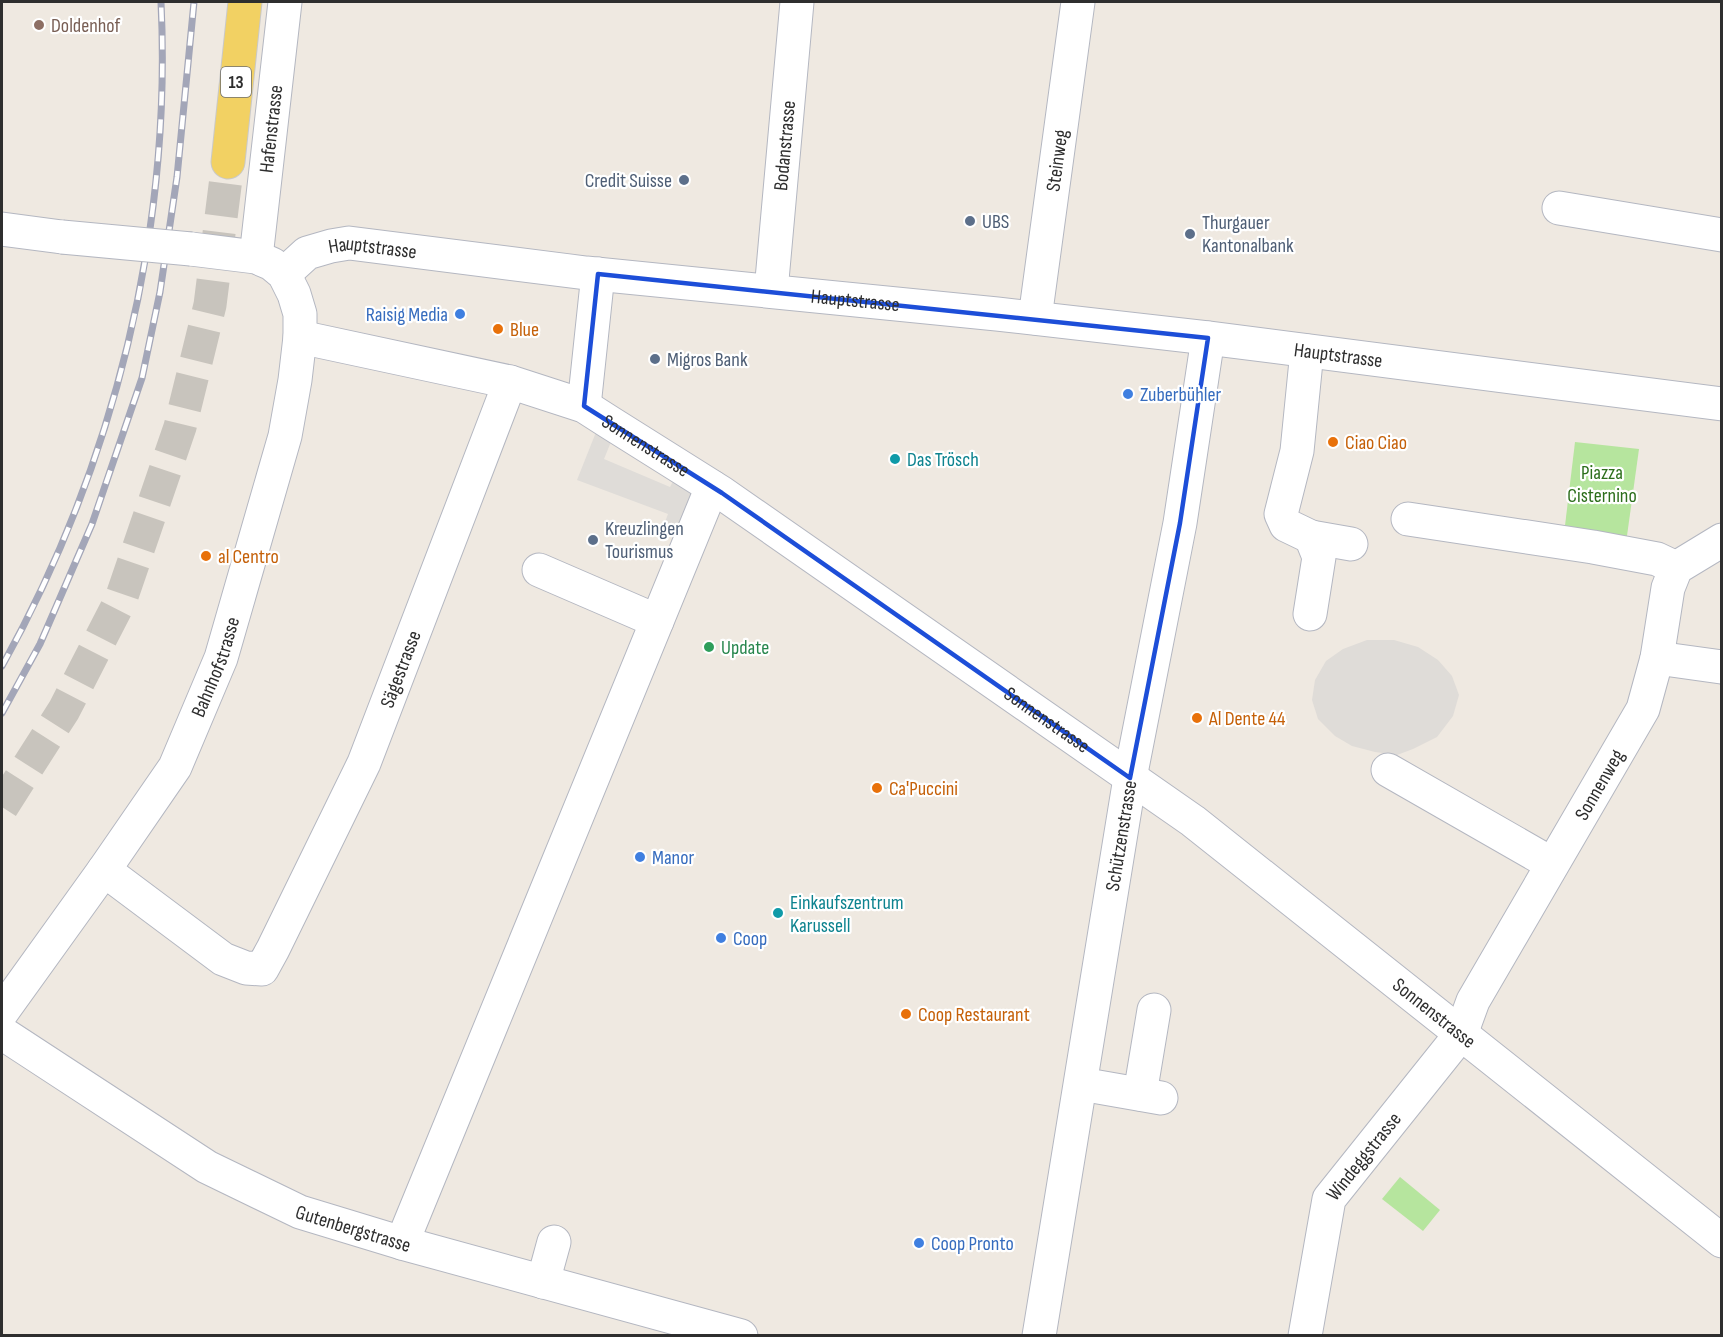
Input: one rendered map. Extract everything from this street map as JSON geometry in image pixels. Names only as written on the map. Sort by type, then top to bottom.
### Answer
[{"type":"main road","name":"Hafenstrasse","points":[[228,162],[245,2]]},
{"type":"street","name":"Hafenstrasse","points":[[256,256],[285,2]]},
{"type":"street","name":"Bodanstrasse","points":[[771,291],[797,2]]},
{"type":"street","name":"Steinweg","points":[[1035,318],[1078,2]]},
{"type":"street","points":[[1559,208],[1722,235]]},
{"type":"street","points":[[2,229],[256,256],[272,264],[284,274]]},
{"type":"street","name":"Hauptstrasse","points":[[284,274],[307,253],[349,243],[598,274],[1209,338],[1722,404]]},
{"type":"street","name":"Bahnhofstrasse","points":[[2,1012],[175,767],[221,658],[285,436],[295,380],[300,314],[294,294],[284,274]]},
{"type":"street","points":[[584,406],[598,274]]},
{"type":"street","name":"Sonnenstrasse","points":[[300,337],[510,382],[584,406],[712,487],[1193,821],[1722,1241]]},
{"type":"street","name":"Schützenstrasse","points":[[1039,1335],[1130,778],[1180,523],[1209,338]]},
{"type":"street","points":[[1307,351],[1297,451],[1281,514],[1286,525],[1311,537],[1351,544]]},
{"type":"street","name":"Sägestrasse","points":[[104,870],[223,959],[246,968],[262,969],[364,763],[510,382]]},
{"type":"street","points":[[402,1243],[712,487]]},
{"type":"street","points":[[1408,519],[1647,556],[1676,568],[1722,540]]},
{"type":"street","points":[[1310,614],[1319,557],[1311,537]]},
{"type":"street","name":"Sonnenweg","points":[[1461,1034],[1473,1001],[1643,709],[1657,658],[1668,588],[1676,568]]},
{"type":"street","points":[[539,570],[657,621]]},
{"type":"street","points":[[1657,658],[1721,667]]},
{"type":"street","points":[[1388,770],[1552,864]]},
{"type":"street","points":[[1081,1084],[1151,1096],[1154,1010]]},
{"type":"street","name":"Gutenbergstrasse","points":[[2,1034],[207,1167],[300,1212],[402,1243],[741,1335]]},
{"type":"street","name":"Windeggstrasse","points":[[1305,1335],[1329,1199],[1461,1034]]},
{"type":"street","points":[[543,1282],[554,1242]]},
{"type":"highlighted area","points":[[598,274],[1208,338],[1180,523],[1130,778],[722,493],[584,406]]},
{"type":"green space","name":"Piazza Cisternino","points":[[1575,442],[1639,449],[1626,543],[1564,534]]},
{"type":"green space","points":[[1400,1177],[1440,1210],[1423,1231],[1382,1199]]},
{"type":"shaded area","points":[[602,417],[617,427],[604,459],[670,487],[676,475],[689,481],[694,498],[677,536],[662,530],[668,514],[577,480]]},
{"type":"shaded area","points":[[1367,640],[1394,640],[1418,647],[1438,660],[1452,676],[1459,695],[1453,716],[1437,737],[1397,755],[1375,752],[1352,746],[1335,736],[1318,719],[1312,700],[1315,680],[1326,661],[1343,649]]},
{"type":"tunnel","points":[[2,807],[64,710],[121,599],[180,427],[210,305],[228,162]]},
{"type":"railway","points":[[2,666],[41,589],[76,510],[104,428],[128,345],[145,260],[157,175],[162,88],[161,2]]},
{"type":"railway","points":[[2,713],[40,644],[92,524],[142,378],[160,292],[177,177],[194,2]]},
{"type":"place","name":"Doldenhof","points":[[39,25]]},
{"type":"place","name":"Credit Suisse","points":[[684,180]]},
{"type":"place","name":"UBS","points":[[970,221]]},
{"type":"place","name":"Thurgauer Kantonalbank","points":[[1190,234]]},
{"type":"place","name":"Raisig Media","points":[[460,314]]},
{"type":"place","name":"Blue","points":[[498,329]]},
{"type":"place","name":"Migros Bank","points":[[655,359]]},
{"type":"place","name":"Zuberbühler","points":[[1128,394]]},
{"type":"place","name":"Ciao Ciao","points":[[1333,442]]},
{"type":"place","name":"Das Trösch","points":[[895,459]]},
{"type":"place","name":"Kreuzlingen Tourismus","points":[[593,540]]},
{"type":"place","name":"al Centro","points":[[206,556]]},
{"type":"place","name":"Update","points":[[709,647]]},
{"type":"place","name":"Al Dente 44","points":[[1197,718]]},
{"type":"place","name":"Ca'Puccini","points":[[877,788]]},
{"type":"place","name":"Manor","points":[[640,857]]},
{"type":"place","name":"Einkaufszentrum Karussell","points":[[778,913]]},
{"type":"place","name":"Coop","points":[[721,938]]},
{"type":"place","name":"Coop Restaurant","points":[[906,1014]]},
{"type":"place","name":"Coop Pronto","points":[[919,1243]]}]
